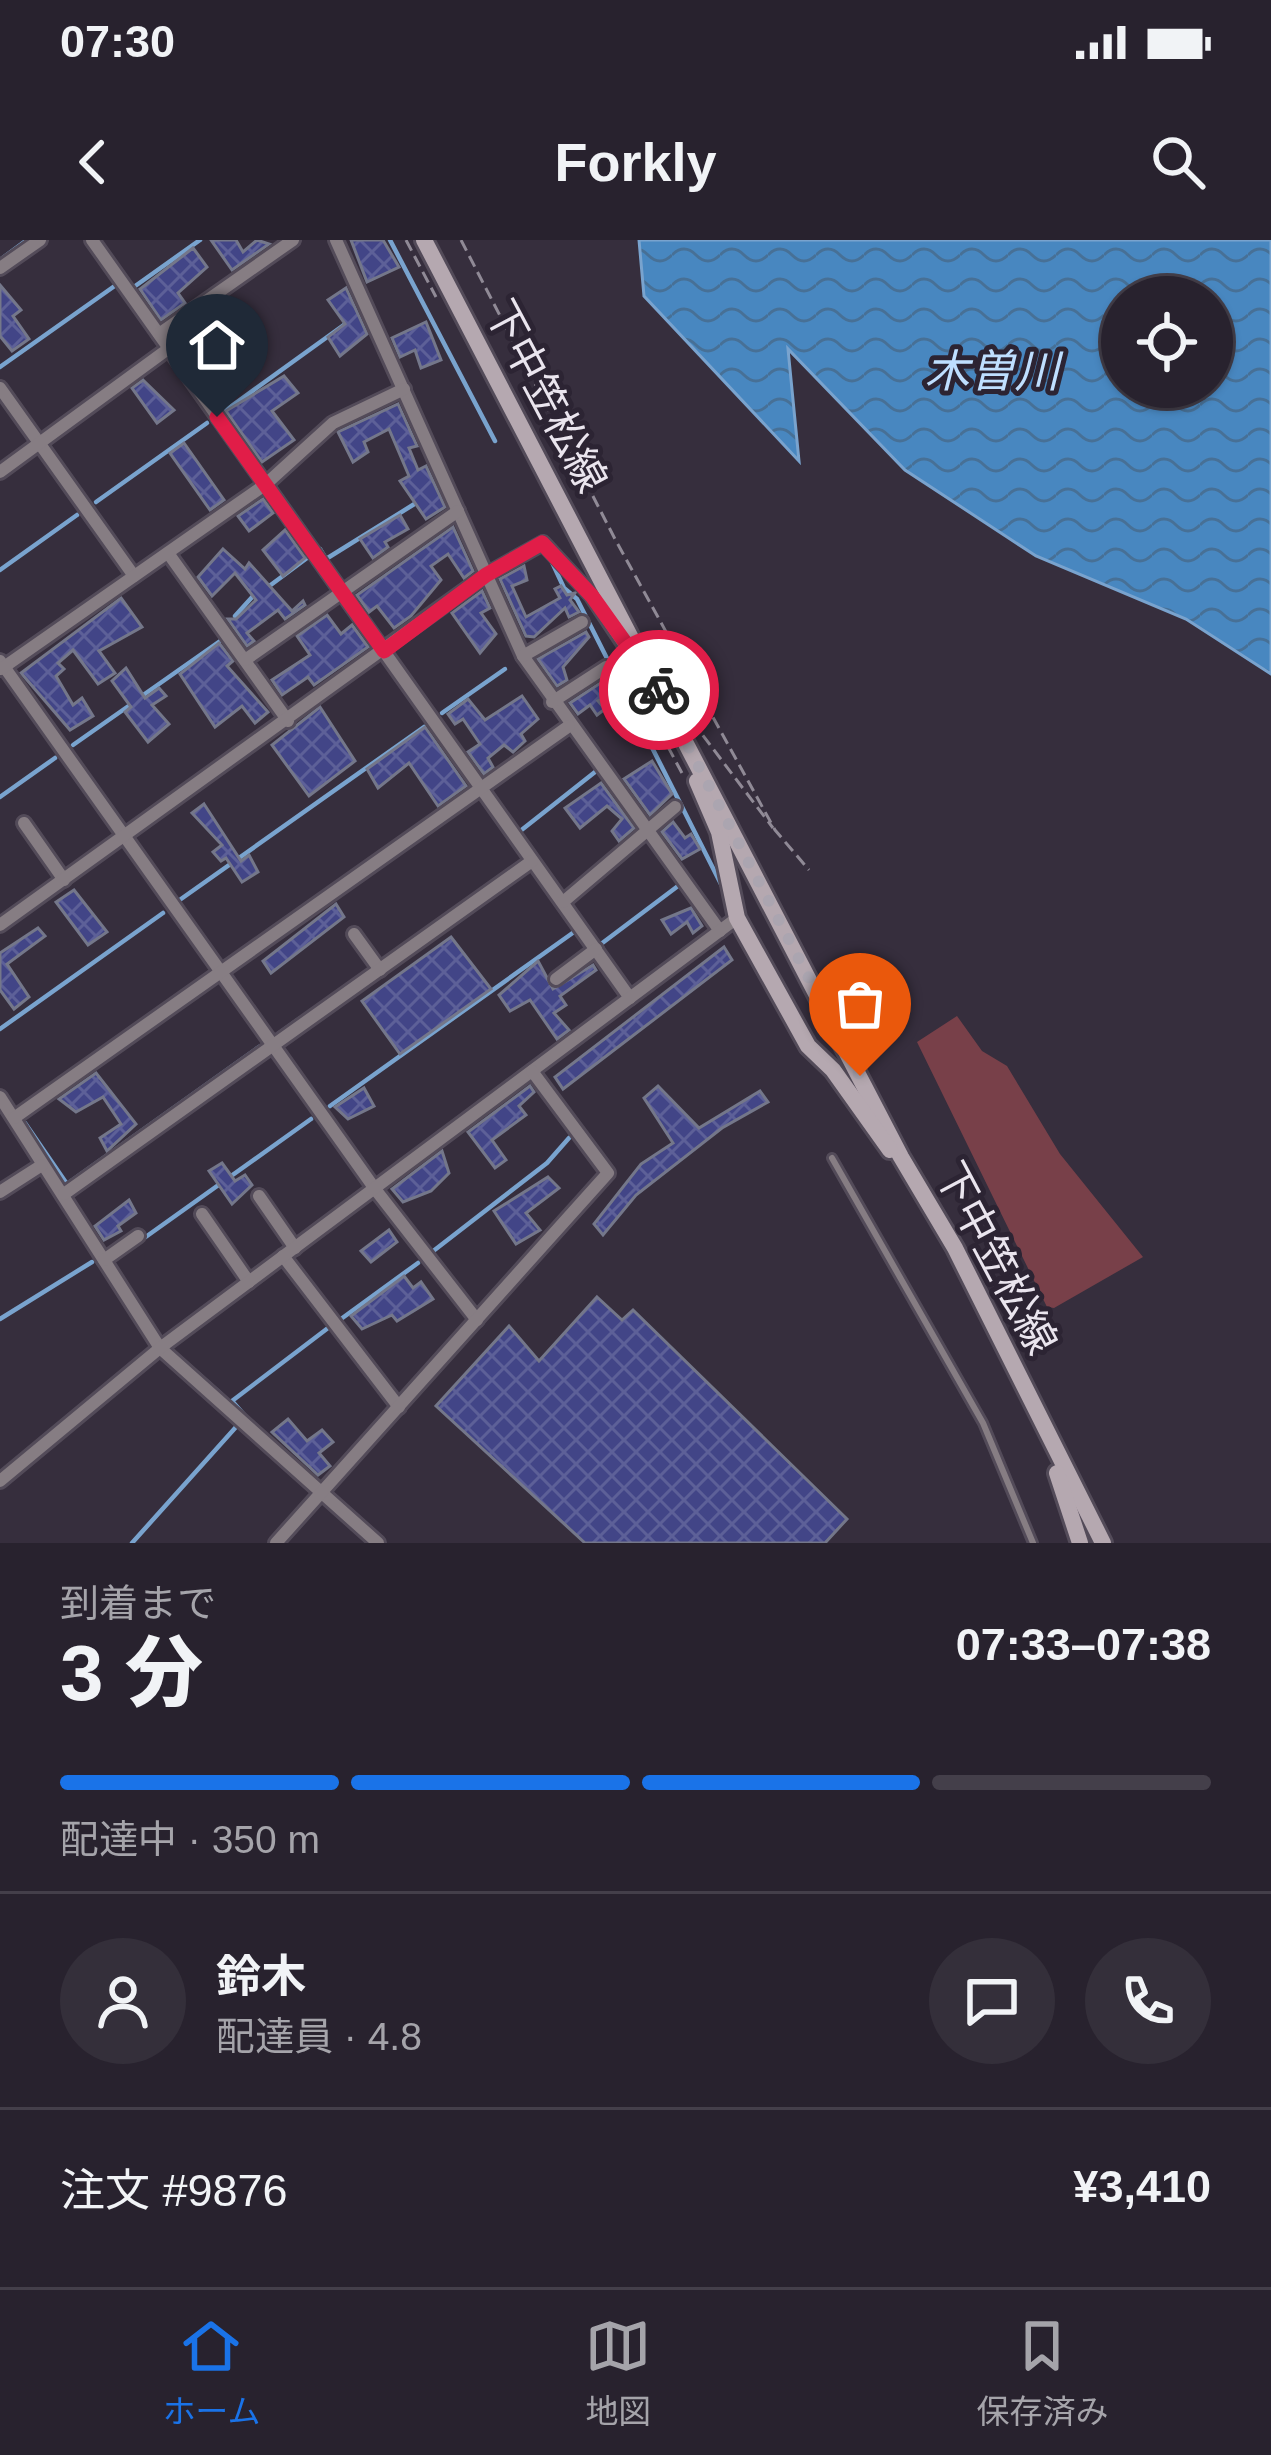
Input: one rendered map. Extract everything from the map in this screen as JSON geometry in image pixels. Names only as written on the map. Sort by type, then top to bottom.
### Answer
[{"type":"main road","name":"下中笠松線","points":[[424,240],[902,1157],[955,1248],[1103,1543]]},
{"type":"main road","points":[[693,753],[692,770],[718,832],[737,918],[808,1046],[833,1070],[885,1148],[902,1157]]},
{"type":"main road","points":[[1040,1421],[1080,1543]]},
{"type":"street","points":[[0,268],[40,240]]},
{"type":"street","points":[[159,334],[293,240]]},
{"type":"street","points":[[336,240],[523,656],[720,931]]},
{"type":"street","points":[[99,242],[168,349],[630,998]]},
{"type":"street","points":[[0,472],[168,349]]},
{"type":"street","points":[[0,388],[134,576]]},
{"type":"street","points":[[404,389],[333,423],[266,484],[2,666],[375,1189],[477,1320]]},
{"type":"street","points":[[244,660],[458,511]]},
{"type":"street","points":[[0,926],[486,575],[542,543],[592,596],[642,672],[651,675]]},
{"type":"street","points":[[168,553],[288,721]]},
{"type":"street","points":[[523,656],[582,622]]},
{"type":"street","points":[[552,701],[607,668]]},
{"type":"street","points":[[14,1118],[569,726]]},
{"type":"street","points":[[563,902],[675,807]]},
{"type":"street","points":[[24,823],[64,880]]},
{"type":"street","points":[[64,1194],[532,861]]},
{"type":"street","points":[[0,1481],[160,1348],[737,918]]},
{"type":"street","points":[[354,934],[380,970]]},
{"type":"street","points":[[556,980],[596,950]]},
{"type":"street","points":[[276,1543],[608,1173],[532,1071]]},
{"type":"street","points":[[0,1097],[160,1348],[378,1543]]},
{"type":"street","points":[[0,1192],[42,1165]]},
{"type":"street","points":[[259,1196],[289,1252],[399,1407]]},
{"type":"street","points":[[202,1214],[249,1282]]},
{"type":"street","points":[[104,1260],[138,1236]]},
{"type":"lane","points":[[832,1158],[983,1423],[1032,1542]]},
{"type":"path","points":[[461,240],[615,539],[775,830]]},
{"type":"path","points":[[669,709],[694,722],[809,869]]},
{"type":"shaded area","points":[[957,1016],[982,1051],[1007,1066],[1060,1154],[1143,1257],[1054,1308],[1047,1307],[917,1042]]},
{"type":"water","name":"木曽川","points":[[639,240],[1271,240],[1271,674],[1186,619],[1036,556],[905,470],[788,349],[799,461],[644,296]]},
{"type":"building","points":[[211,240],[236,240],[243,252],[257,240],[269,244],[232,270]]},
{"type":"building","points":[[351,240],[383,240],[399,267],[367,282]]},
{"type":"building","points":[[193,248],[207,267],[178,293],[185,303],[161,320],[140,289]]},
{"type":"building","points":[[0,285],[21,310],[13,316],[29,339],[12,351],[0,336]]},
{"type":"building","points":[[346,288],[367,334],[340,356],[328,337],[345,324],[328,300]]},
{"type":"building","points":[[200,318],[209,335],[190,349],[180,332]]},
{"type":"building","points":[[426,322],[441,360],[421,368],[415,350],[400,357],[392,338]]},
{"type":"building","points":[[284,376],[298,393],[272,411],[294,440],[262,462],[226,411]]},
{"type":"building","points":[[143,380],[174,410],[157,423],[132,388]]},
{"type":"building","points":[[398,404],[417,446],[409,448],[418,470],[426,466],[445,507],[426,519],[400,481],[409,476],[389,429],[364,442],[368,452],[353,462],[338,432]]},
{"type":"building","points":[[184,443],[224,500],[210,510],[170,453]]},
{"type":"building","points":[[263,499],[273,513],[249,531],[238,516]]},
{"type":"building","points":[[400,515],[408,529],[385,542],[388,547],[373,558],[360,539]]},
{"type":"building","points":[[453,527],[473,571],[464,578],[448,554],[431,566],[441,580],[411,616],[394,628],[377,606],[369,612],[357,595]]},
{"type":"building","points":[[285,530],[305,558],[283,576],[263,550]]},
{"type":"building","points":[[223,549],[245,569],[249,563],[292,611],[303,601],[305,605],[285,619],[278,610],[247,633],[254,641],[247,646],[228,619],[236,619],[256,600],[235,573],[212,596],[198,577]]},
{"type":"building","points":[[524,566],[527,580],[512,586],[526,617],[560,598],[555,589],[561,586],[567,595],[575,593],[570,600],[579,612],[569,617],[565,608],[534,637],[526,636],[500,579]]},
{"type":"building","points":[[482,591],[490,608],[481,613],[496,634],[480,653],[452,613]]},
{"type":"building","points":[[121,598],[142,627],[99,651],[115,673],[98,684],[73,650],[58,663],[64,669],[56,676],[73,705],[82,698],[93,716],[70,730],[21,673]]},
{"type":"building","points":[[327,615],[341,634],[352,625],[368,647],[314,685],[308,677],[282,695],[272,680],[310,655],[297,636]]},
{"type":"building","points":[[586,632],[589,637],[563,667],[567,680],[557,686],[538,659]]},
{"type":"building","points":[[219,643],[233,661],[227,666],[268,712],[255,723],[242,706],[215,727],[180,674]]},
{"type":"building","points":[[126,668],[145,698],[159,688],[166,696],[152,705],[169,724],[148,742],[125,712],[131,707],[112,681]]},
{"type":"building","points":[[608,678],[616,691],[598,701],[605,709],[597,715],[590,705],[578,714],[570,703]]},
{"type":"building","points":[[522,696],[538,719],[521,734],[525,741],[513,752],[504,745],[488,758],[493,767],[484,774],[468,752],[480,744],[463,719],[455,724],[448,714],[468,699],[485,720]]},
{"type":"building","points":[[320,707],[355,761],[309,796],[272,745]]},
{"type":"building","points":[[425,727],[466,786],[438,806],[409,763],[378,788],[367,769]]},
{"type":"building","points":[[652,761],[672,794],[650,815],[624,779]]},
{"type":"building","points":[[601,783],[634,828],[619,841],[612,831],[622,819],[607,806],[580,828],[565,808]]},
{"type":"building","points":[[204,804],[241,861],[249,855],[258,872],[242,882],[226,858],[221,861],[213,852],[222,845],[192,813]]},
{"type":"building","points":[[673,822],[685,838],[691,834],[700,849],[682,859],[662,832]]},
{"type":"building","points":[[74,890],[107,932],[88,945],[56,902]]},
{"type":"building","points":[[336,904],[344,917],[271,973],[263,961]]},
{"type":"building","points":[[691,908],[702,926],[693,933],[687,922],[671,934],[662,920]]},
{"type":"building","points":[[38,928],[45,936],[7,964],[29,997],[14,1009],[0,990],[0,953]]},
{"type":"building","points":[[451,937],[491,989],[400,1054],[362,1001]]},
{"type":"building","points":[[724,947],[732,960],[563,1089],[555,1077]]},
{"type":"building","points":[[538,961],[553,989],[593,965],[596,970],[560,996],[566,1005],[554,1013],[569,1030],[557,1039],[530,1000],[510,1011],[499,995]]},
{"type":"building","points":[[96,1073],[136,1124],[107,1151],[100,1138],[121,1124],[103,1097],[76,1112],[59,1099]]},
{"type":"building","points":[[530,1086],[534,1092],[519,1106],[526,1115],[492,1140],[506,1160],[495,1168],[468,1132]]},
{"type":"building","points":[[658,1086],[699,1128],[760,1091],[768,1102],[722,1128],[636,1195],[603,1235],[594,1224],[641,1164],[673,1143],[644,1098]]},
{"type":"building","points":[[364,1088],[374,1106],[348,1119],[335,1107]]},
{"type":"building","points":[[442,1151],[449,1173],[431,1191],[403,1202],[392,1189]]},
{"type":"building","points":[[222,1163],[235,1181],[245,1175],[252,1185],[232,1204],[209,1171]]},
{"type":"building","points":[[548,1177],[559,1188],[526,1213],[540,1230],[516,1244],[494,1211]]},
{"type":"building","points":[[129,1200],[136,1213],[118,1226],[121,1231],[104,1240],[95,1226]]},
{"type":"building","points":[[389,1230],[397,1242],[371,1262],[361,1251]]},
{"type":"building","points":[[404,1276],[413,1288],[421,1282],[433,1299],[397,1321],[392,1315],[362,1329],[351,1316]]},
{"type":"building","points":[[597,1297],[622,1320],[633,1310],[847,1519],[825,1543],[585,1543],[436,1406],[509,1326],[539,1361]]},
{"type":"building","points":[[288,1419],[307,1441],[322,1430],[333,1442],[319,1453],[330,1466],[318,1475],[272,1432]]},
{"type":"waterway","points":[[0,260],[27,240]]},
{"type":"waterway","points":[[131,289],[200,240]]},
{"type":"waterway","points":[[390,240],[495,441]]},
{"type":"waterway","points":[[0,367],[116,285]]},
{"type":"waterway","points":[[226,410],[348,322]]},
{"type":"waterway","points":[[96,502],[207,423]]},
{"type":"waterway","points":[[320,549],[326,559],[416,503]]},
{"type":"waterway","points":[[0,570],[77,515]]},
{"type":"waterway","points":[[268,587],[307,558]]},
{"type":"waterway","points":[[551,560],[564,588],[577,599],[723,888]]},
{"type":"waterway","points":[[240,622],[235,616],[254,595]]},
{"type":"waterway","points":[[139,698],[223,639]]},
{"type":"waterway","points":[[442,713],[505,669]]},
{"type":"waterway","points":[[73,745],[130,705]]},
{"type":"waterway","points":[[181,899],[424,727]]},
{"type":"waterway","points":[[0,797],[55,758]]},
{"type":"waterway","points":[[533,851],[519,832],[595,772]]},
{"type":"waterway","points":[[601,944],[678,886]]},
{"type":"waterway","points":[[0,1029],[163,913]]},
{"type":"waterway","points":[[330,1106],[574,932]]},
{"type":"waterway","points":[[278,1034],[299,1019]]},
{"type":"waterway","points":[[25,1123],[67,1184],[259,1047]]},
{"type":"waterway","points":[[140,1241],[311,1119]]},
{"type":"waterway","points":[[432,1252],[547,1163],[569,1138]]},
{"type":"waterway","points":[[0,1319],[92,1262]]},
{"type":"waterway","points":[[341,1319],[418,1263]]},
{"type":"waterway","points":[[246,1417],[232,1401],[328,1328]]},
{"type":"waterway","points":[[172,1351],[222,1395]]},
{"type":"waterway","points":[[132,1543],[236,1427]]},
{"type":"way so far","points":[[659,690],[860,1076]]},
{"type":"route","points":[[217,417],[384,651],[486,575],[542,543],[592,596],[618,639],[659,690]]}]
